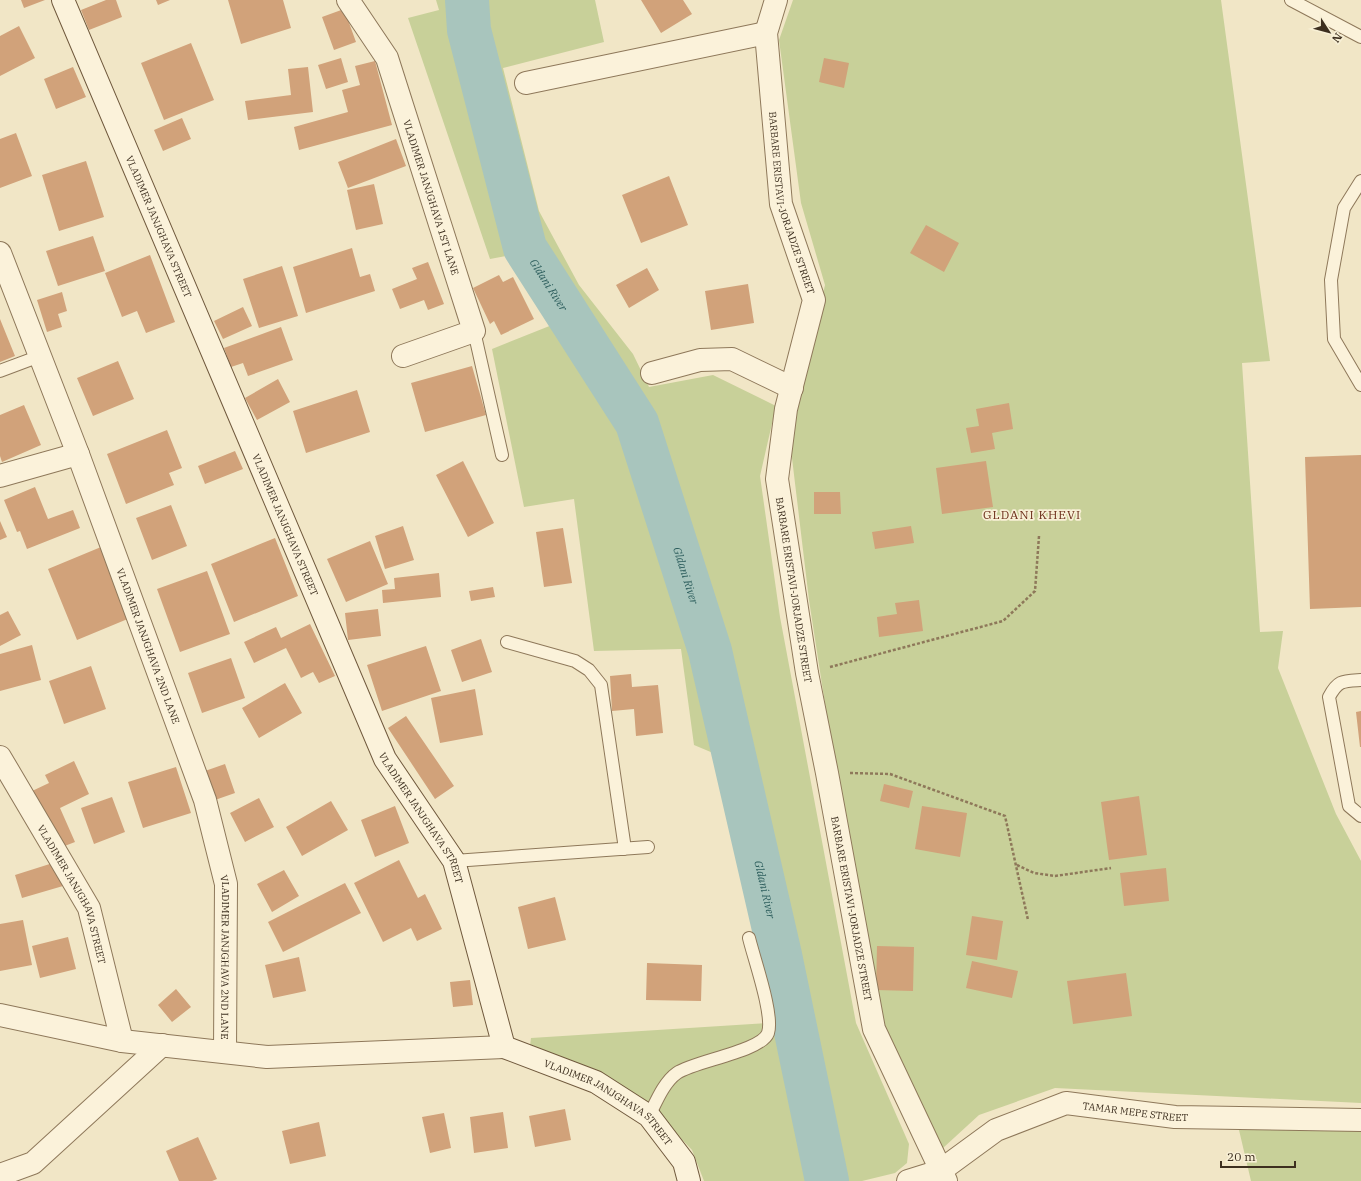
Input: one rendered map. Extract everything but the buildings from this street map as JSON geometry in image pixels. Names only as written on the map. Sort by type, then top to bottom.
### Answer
[{"type":"street","name":"VLADIMER JANJGHAVA STREET","points":[[63,0],[385,759],[454,861],[504,1047]]},
{"type":"street","name":"VLADIMER JANJGHAVA 1ST LANE","points":[[348,0],[387,58],[474,332]]},
{"type":"street","name":"BARBARE ERISTAVI-JORJADZE STREET","points":[[776,0],[766,33],[781,204],[814,300],[786,409],[777,479],[807,673],[828,773],[874,1029],[943,1176]]},
{"type":"street","points":[[526,83],[766,33]]},
{"type":"street","name":"VLADIMER JANJGHAVA 2ND LANE","points":[[0,253],[78,454],[205,800],[226,884],[225,1052]]},
{"type":"street","points":[[403,356],[474,332]]},
{"type":"street","points":[[652,372],[700,360],[732,359],[792,388]]},
{"type":"street","points":[[0,476],[78,454]]},
{"type":"street","name":"VLADIMER JANJGHAVA STREET","points":[[0,757],[89,908],[122,1041]]},
{"type":"street","name":"VLADIMER JANJGHAVA STREET","points":[[0,1015],[122,1041],[267,1058],[504,1047],[596,1082],[648,1116],[684,1162],[689,1181]]},
{"type":"street","points":[[0,1175],[33,1163],[162,1046]]},
{"type":"street","name":"TAMAR MEPE STREET","points":[[943,1176],[996,1130],[1066,1103],[1175,1117],[1361,1120]]},
{"type":"street","points":[[908,1181],[943,1176]]},
{"type":"lane","points":[[1291,0],[1361,37]]},
{"type":"lane","points":[[1361,181],[1344,208],[1331,280],[1334,339],[1361,385]]},
{"type":"lane","points":[[474,332],[502,455]]},
{"type":"lane","points":[[0,371],[40,356]]},
{"type":"lane","points":[[507,642],[574,661],[590,670],[601,685],[625,849]]},
{"type":"lane","points":[[1361,680],[1346,681],[1334,686],[1329,697],[1349,806],[1361,816]]},
{"type":"lane","points":[[454,861],[648,847]]},
{"type":"lane","points":[[648,1116],[669,1080],[678,1072],[746,1049],[760,1042],[768,1034],[769,1014],[749,938]]},
{"type":"path","points":[[807,673],[1003,621],[1035,591],[1039,536]]},
{"type":"path","points":[[828,773],[890,774],[1005,816],[1028,920]]},
{"type":"path","points":[[1016,865],[1034,873],[1054,876],[1111,868]]},
{"type":"green space","points":[[436,0],[595,0],[604,42],[503,68],[539,211],[579,285],[633,354],[649,387],[713,375],[776,406],[760,476],[780,617],[856,1023],[909,1144],[907,1163],[895,1173],[862,1181],[704,1181],[692,1150],[668,1125],[530,1046],[531,1038],[782,1022],[725,758],[694,745],[681,649],[594,651],[574,499],[524,507],[492,349],[552,325],[522,253],[490,259],[408,18],[439,10]]},
{"type":"green space","points":[[793,0],[1221,0],[1270,361],[1242,363],[1260,632],[1283,631],[1278,668],[1336,814],[1361,861],[1361,1103],[1055,1088],[979,1115],[943,1148],[870,996],[809,600],[789,433],[825,285],[801,203],[779,40]]},
{"type":"green space","points":[[1361,1129],[1361,1181],[1251,1181],[1239,1130]]},
{"type":"waterway","name":"Gldani River","points":[[467,0],[469,30],[525,248],[637,423],[710,651],[780,955],[827,1181]]},
{"type":"district","name":"GLDANI KHEVI","points":[[1032,515]]}]
